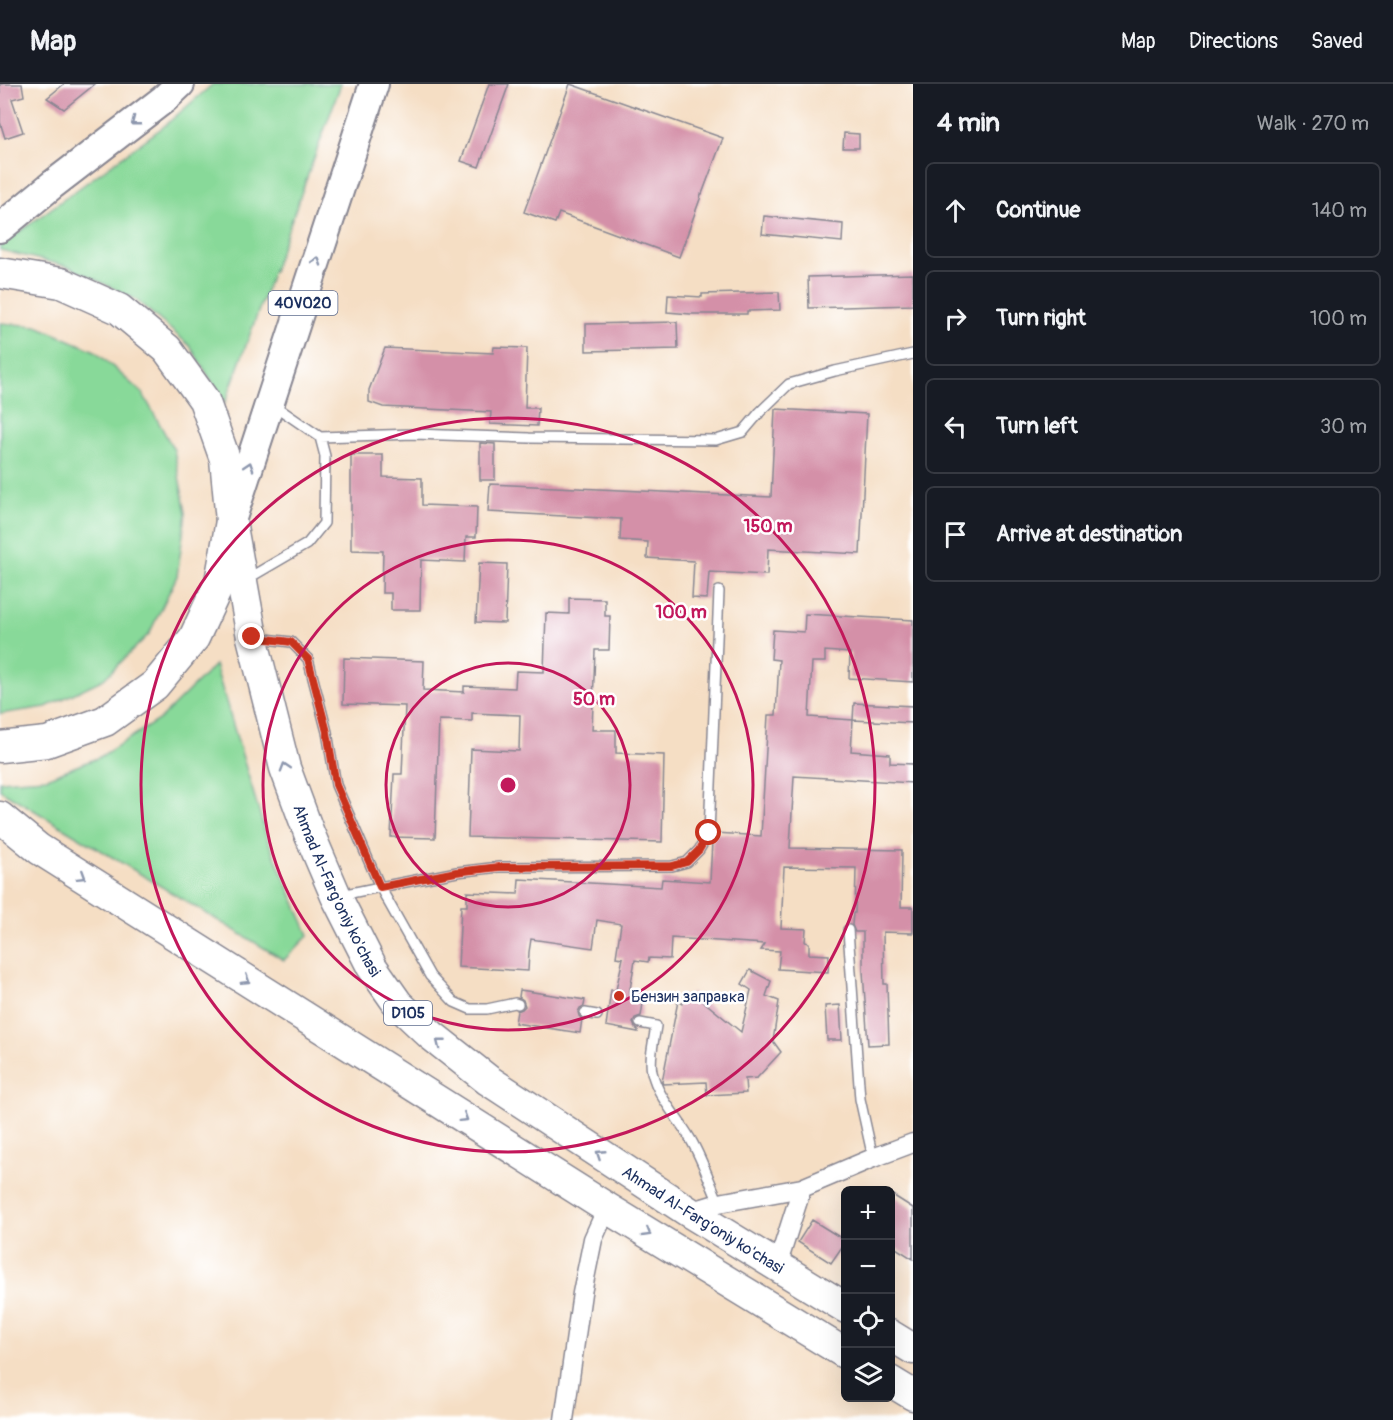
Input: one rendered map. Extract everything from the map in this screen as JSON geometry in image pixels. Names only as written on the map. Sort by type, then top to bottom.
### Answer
[{"type":"highway","points":[[0,273],[61,283],[119,309],[167,349],[204,400],[225,459],[231,521],[220,582],[203,619],[194,638],[155,685],[105,721],[47,742],[0,747]]},
{"type":"highway","name":"Ahmad Al-Farg'oniy ko'chasi","points":[[231,521],[252,637],[285,768],[336,896],[372,967],[399,1004],[431,1035],[488,1080],[690,1212],[841,1305]]},
{"type":"highway","points":[[0,818],[39,849]]},
{"type":"highway","points":[[0,827],[39,849],[607,1208],[841,1351]]},
{"type":"highway","points":[[895,1338],[913,1349]]},
{"type":"highway","points":[[895,1384],[913,1395]]},
{"type":"main road","points":[[0,228],[180,84]]},
{"type":"main road","name":"40V020","points":[[231,521],[374,84]]},
{"type":"street","points":[[690,1212],[719,1203],[802,1188],[913,1143]]},
{"type":"street","points":[[777,1266],[802,1188]]},
{"type":"street","points":[[564,1420],[582,1293],[593,1239],[607,1208]]},
{"type":"lane","points":[[270,403],[320,437],[414,434],[716,440],[743,432],[760,411],[789,384],[835,371],[913,354]]},
{"type":"lane","points":[[242,581],[307,544],[324,523],[325,456],[320,437]]},
{"type":"lane","points":[[336,896],[456,872],[499,867],[672,866],[687,862],[699,850],[709,833],[719,591]]},
{"type":"lane","points":[[252,637],[291,642],[308,659],[327,732],[336,785],[380,887],[430,976],[454,1002],[470,1009],[518,1004]]},
{"type":"lane","points":[[848,930],[860,1100],[873,1158]]},
{"type":"lane","points":[[585,1013],[597,1015]]},
{"type":"lane","points":[[640,1023],[656,1026],[651,1071],[671,1112],[691,1140],[719,1203]]},
{"type":"green space","points":[[213,84],[341,84],[225,403],[190,346],[135,299],[70,267],[0,250],[0,246],[163,127]]},
{"type":"green space","points":[[0,323],[37,326],[95,351],[143,394],[174,450],[186,513],[177,576],[149,634],[104,679],[46,707],[0,714]]},
{"type":"green space","points":[[215,665],[267,838],[309,935],[284,960],[0,790],[0,781],[46,778],[100,757],[160,719]]},
{"type":"building","points":[[0,84],[22,84],[24,96],[12,99],[23,132],[5,138],[0,122]]},
{"type":"building","points":[[64,84],[95,84],[64,109],[47,98]]},
{"type":"building","points":[[489,84],[509,84],[479,167],[461,161]]},
{"type":"building","points":[[570,84],[723,138],[679,257],[559,213],[555,223],[524,212]]},
{"type":"building","points":[[844,133],[859,134],[859,148],[843,148]]},
{"type":"building","points":[[764,216],[843,224],[842,242],[762,234]]},
{"type":"building","points":[[913,274],[913,305],[809,308],[808,277]]},
{"type":"building","points":[[779,292],[780,310],[747,311],[747,314],[667,312],[668,295],[702,297],[702,294]]},
{"type":"building","points":[[677,322],[678,349],[586,351],[586,324]]},
{"type":"building","points":[[494,347],[527,348],[525,408],[538,408],[537,426],[490,424],[491,412],[383,407],[369,402],[369,390],[385,348],[493,353]]},
{"type":"building","points":[[775,409],[867,414],[860,554],[768,549],[767,575],[709,572],[707,599],[692,598],[694,561],[647,558],[648,542],[620,540],[621,519],[488,512],[490,484],[771,497]]},
{"type":"building","points":[[480,443],[495,444],[495,480],[480,480]]},
{"type":"building","points":[[351,455],[383,455],[383,477],[422,478],[422,505],[477,507],[476,537],[466,537],[465,562],[421,560],[420,610],[391,610],[391,593],[382,593],[383,551],[351,550]]},
{"type":"building","points":[[479,563],[507,564],[505,623],[476,622]]},
{"type":"building","points":[[569,598],[605,599],[605,616],[610,616],[609,650],[595,650],[592,730],[616,730],[616,753],[664,755],[662,842],[468,837],[471,749],[519,751],[520,715],[472,713],[472,721],[439,720],[435,838],[391,837],[394,774],[402,774],[405,706],[343,704],[344,658],[424,661],[423,690],[464,692],[464,686],[515,688],[516,671],[544,672],[546,613],[569,614]]},
{"type":"building","points":[[805,614],[913,620],[913,682],[849,678],[850,653],[825,651],[825,662],[812,662],[809,717],[853,720],[851,751],[890,754],[890,763],[913,764],[913,783],[794,776],[790,848],[902,850],[901,907],[913,907],[913,933],[883,932],[889,1044],[868,1045],[863,932],[855,932],[852,925],[853,913],[855,913],[856,868],[784,867],[781,928],[806,929],[805,942],[809,943],[809,954],[829,955],[828,972],[778,969],[780,951],[761,950],[765,944],[671,938],[670,959],[649,958],[648,962],[635,960],[629,995],[644,997],[641,1016],[635,1018],[633,1022],[638,1032],[606,1026],[611,990],[616,990],[623,958],[616,957],[621,924],[597,920],[593,948],[531,939],[528,971],[458,967],[461,906],[467,906],[467,892],[518,894],[519,879],[661,887],[662,879],[710,882],[712,841],[716,833],[761,836],[768,715],[776,715],[779,660],[771,659],[773,630],[804,632]]},
{"type":"building","points":[[854,703],[913,706],[913,723],[853,720]]},
{"type":"building","points":[[750,970],[771,981],[766,996],[779,1001],[773,1041],[781,1052],[757,1078],[745,1079],[746,1093],[707,1095],[706,1082],[663,1084],[678,1001],[682,1004],[692,992],[741,1032],[751,990],[742,984]]},
{"type":"building","points":[[520,990],[585,1000],[584,1006],[578,1012],[582,1019],[580,1033],[515,1023],[517,1011],[525,1006],[519,997]]},
{"type":"building","points":[[840,1005],[842,1040],[827,1040],[825,1006]]},
{"type":"building","points":[[895,1197],[913,1208],[913,1259],[895,1248]]},
{"type":"building","points":[[812,1220],[841,1238],[841,1248],[831,1263],[798,1242]]},
{"type":"place","name":"Бензин заправка","points":[[619,996]]},
{"type":"route","points":[[252,637],[291,642],[308,659],[327,732],[336,785],[380,887],[456,872],[499,867],[672,866],[687,862],[699,850],[709,833]]}]
